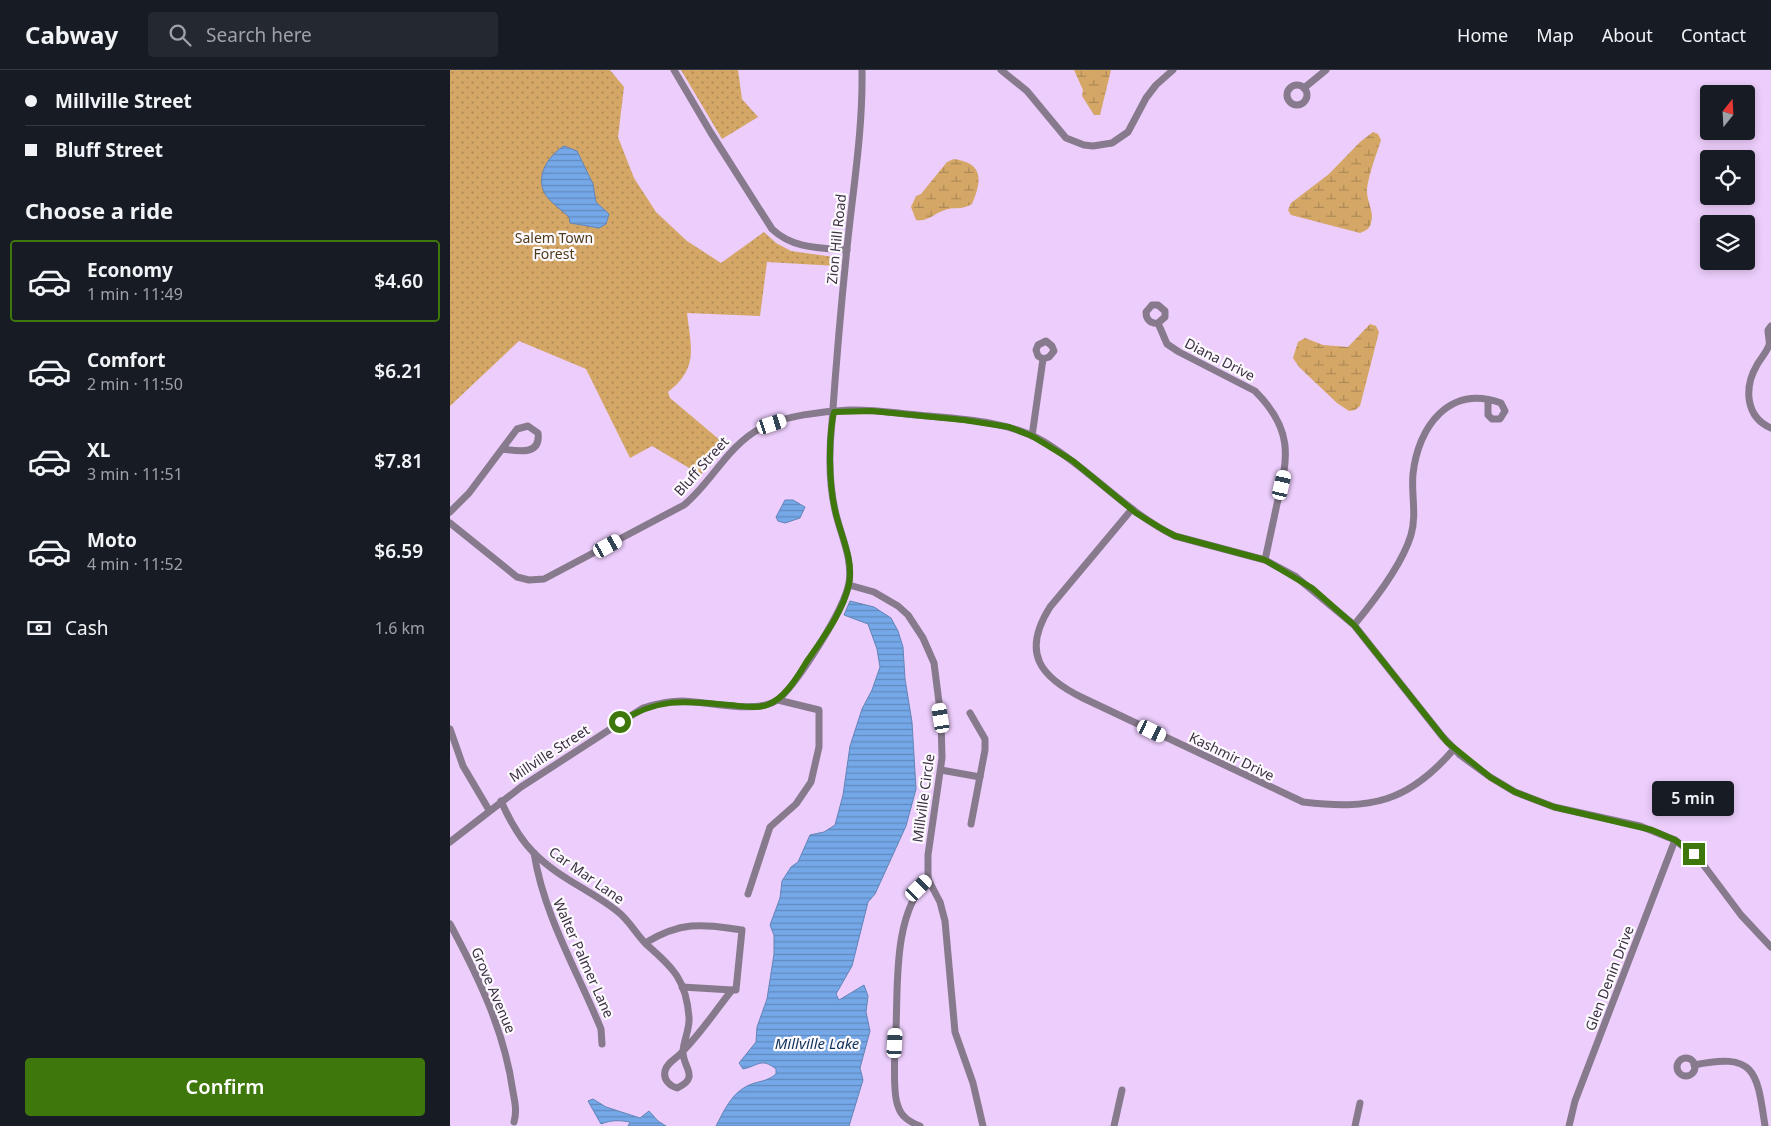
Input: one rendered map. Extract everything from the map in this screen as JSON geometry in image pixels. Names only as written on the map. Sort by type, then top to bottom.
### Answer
[{"type":"street","points":[[674,70],[711,133],[772,229],[784,239],[796,244],[847,250]]},
{"type":"street","name":"Zion Hill Road","points":[[834,412],[847,250],[861,120],[862,70]]},
{"type":"street","points":[[1001,70],[1023,86],[1066,138],[1084,145],[1093,146],[1112,143],[1128,132],[1146,98],[1156,85],[1173,70]]},
{"type":"street","points":[[1304,88],[1326,70]]},
{"type":"street","name":"Diana Drive","points":[[1158,323],[1168,344],[1179,352],[1255,391],[1279,424],[1287,458],[1265,560]]},
{"type":"street","points":[[1771,326],[1768,330],[1770,344],[1749,381],[1748,391],[1749,402],[1755,415],[1761,423],[1771,428]]},
{"type":"street","points":[[1032,436],[1043,359]]},
{"type":"street","points":[[1354,625],[1399,560],[1411,536],[1414,514],[1414,468],[1419,447],[1431,422],[1440,411],[1453,404],[1467,399],[1488,400]]},
{"type":"street","name":"Bluff Street","points":[[450,523],[517,577],[529,580],[544,579],[684,505],[694,497],[724,458],[744,438],[762,427],[782,420],[834,412],[872,411],[964,420],[1009,427],[1032,436],[1073,461],[1132,509],[1175,536],[1265,560],[1312,588],[1354,625],[1454,749],[1490,777],[1515,792],[1554,807],[1646,828],[1675,840],[1700,859],[1742,915],[1771,947]]},
{"type":"street","points":[[748,894],[770,828],[796,804],[811,782],[819,747],[819,710],[778,700],[794,682],[830,626],[849,585],[849,564],[834,508],[832,460],[834,412]]},
{"type":"street","points":[[450,512],[469,493],[502,449],[517,429],[522,426],[533,428],[538,433],[538,440],[533,450],[528,452],[502,449]]},
{"type":"street","name":"Kashmir Drive","points":[[1132,509],[1050,607],[1039,624],[1036,638],[1038,658],[1044,670],[1053,681],[1083,698],[1303,802],[1337,806],[1364,805],[1378,802],[1397,795],[1420,782],[1454,749]]},
{"type":"street","name":"Millville Circle","points":[[849,585],[874,592],[898,606],[908,615],[930,650],[937,677],[943,745],[928,855],[928,879],[940,902],[945,921],[955,1032],[974,1083],[983,1126]]},
{"type":"street","name":"Millville Street","points":[[450,842],[501,801],[643,708],[663,702],[683,701],[752,707],[766,705],[778,700]]},
{"type":"street","points":[[970,713],[985,739],[983,764],[971,824]]},
{"type":"street","points":[[450,729],[463,766],[489,810]]},
{"type":"street","points":[[941,770],[980,777]]},
{"type":"street","name":"Car Mar Lane","points":[[501,801],[517,831],[534,853],[618,912],[645,943],[674,969],[682,987],[689,1017],[683,1052]]},
{"type":"street","name":"Glen Denin Drive","points":[[1569,1126],[1575,1101],[1675,840]]},
{"type":"street","name":"Walter Palmer Lane","points":[[534,853],[547,908],[601,1029],[602,1044]]},
{"type":"street","points":[[920,1126],[904,1118],[898,1106],[895,1064],[896,967],[913,900],[919,888],[928,879]]},
{"type":"street","name":"Grove Avenue","points":[[450,924],[482,990],[498,1029],[512,1083],[516,1115],[514,1125]]},
{"type":"street","points":[[645,943],[677,927],[690,925],[742,930],[736,990],[732,990],[683,1052],[668,1065],[664,1072],[666,1079],[672,1086],[677,1088],[684,1085],[689,1077],[690,1068],[683,1052]]},
{"type":"street","points":[[682,987],[732,990]]},
{"type":"street","points":[[1694,1065],[1732,1060],[1750,1069],[1759,1088],[1765,1126]]},
{"type":"street","points":[[1114,1126],[1122,1090]]},
{"type":"street","points":[[1355,1126],[1360,1103]]},
{"type":"green space","name":"Salem Town Forest","points":[[450,70],[610,70],[624,87],[618,137],[634,178],[656,212],[687,241],[721,263],[764,232],[776,243],[791,251],[834,257],[837,260],[837,266],[767,262],[760,316],[687,313],[691,347],[689,365],[678,383],[668,392],[670,398],[721,441],[701,475],[652,446],[630,458],[586,369],[519,341],[450,406]]},
{"type":"green space","points":[[681,70],[738,70],[742,99],[758,117],[722,139]]},
{"type":"green space","points":[[1074,70],[1111,70],[1100,115],[1094,115],[1082,96],[1083,90]]},
{"type":"green space","points":[[1373,132],[1378,134],[1381,140],[1367,189],[1372,215],[1368,228],[1360,233],[1291,215],[1288,210],[1291,203],[1329,174],[1360,142]]},
{"type":"green space","points":[[954,159],[971,164],[978,174],[978,188],[972,204],[945,210],[928,219],[916,220],[911,207],[916,196],[921,194],[947,162]]},
{"type":"green space","points":[[1370,324],[1376,326],[1379,332],[1360,406],[1355,410],[1349,411],[1337,403],[1299,367],[1293,358],[1298,342],[1305,338],[1323,345],[1348,347]]},
{"type":"water","points":[[564,146],[577,151],[593,184],[596,202],[609,214],[606,224],[599,228],[570,223],[569,217],[544,192],[542,178],[545,166],[553,154]]},
{"type":"water","points":[[785,500],[793,500],[805,507],[800,518],[785,523],[778,521],[776,517]]},
{"type":"water","name":"Millville Lake","points":[[850,601],[874,607],[891,618],[898,631],[903,647],[905,679],[912,722],[916,789],[906,826],[875,894],[868,902],[852,966],[836,994],[839,1000],[864,985],[868,996],[866,1012],[870,1031],[860,1068],[863,1080],[849,1126],[716,1126],[728,1103],[741,1089],[769,1079],[776,1074],[776,1069],[771,1065],[760,1063],[743,1069],[739,1063],[756,1042],[757,1027],[767,999],[774,954],[774,935],[770,925],[780,898],[782,881],[791,867],[798,862],[810,835],[824,832],[835,825],[843,795],[850,746],[862,709],[872,690],[880,667],[877,649],[868,624],[844,615]]},
{"type":"water","points":[[593,1099],[606,1107],[640,1118],[649,1111],[658,1121],[666,1126],[628,1126],[630,1122],[619,1121],[601,1124],[588,1101]]},
{"type":"route","points":[[620,722],[643,708],[663,702],[683,701],[752,707],[766,705],[778,700],[794,682],[830,626],[843,602],[849,585],[849,564],[834,508],[832,480],[832,421],[834,412],[849,410],[872,411],[964,420],[1009,427],[1042,441],[1090,473],[1136,513],[1175,536],[1265,560],[1295,576],[1312,588],[1354,625],[1387,664],[1442,736],[1460,755],[1490,777],[1515,792],[1554,807],[1627,822],[1652,830],[1675,840],[1694,854]]}]
